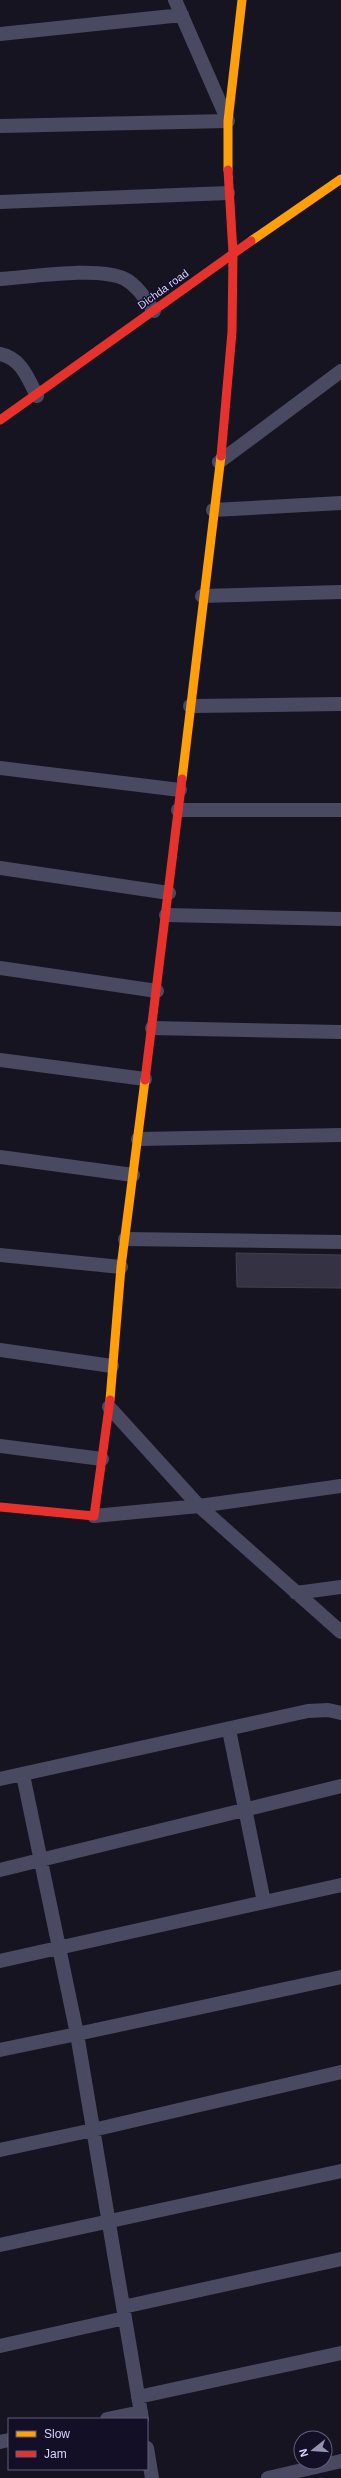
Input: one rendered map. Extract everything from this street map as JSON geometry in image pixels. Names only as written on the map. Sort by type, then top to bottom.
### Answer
[{"type":"street","points":[[175,0],[228,121]]},
{"type":"street","points":[[94,1516],[109,1407],[121,1267],[157,991],[202,596],[226,416],[232,332],[233,253],[228,193],[228,121],[242,0]]},
{"type":"street","points":[[0,34],[182,15]]},
{"type":"street","points":[[0,126],[228,121]]},
{"type":"street","name":"Dichda road","points":[[0,420],[37,396],[233,253],[341,179]]},
{"type":"street","points":[[0,202],[228,193]]},
{"type":"street","points":[[0,279],[94,273],[112,275],[126,280],[139,291],[154,311]]},
{"type":"street","points":[[0,354],[14,359],[24,369],[37,396]]},
{"type":"street","points":[[219,462],[341,371]]},
{"type":"street","points":[[213,510],[341,503]]},
{"type":"street","points":[[202,596],[341,592]]},
{"type":"street","points":[[190,706],[341,704]]},
{"type":"street","points":[[0,768],[180,790]]},
{"type":"street","points":[[178,810],[341,810]]},
{"type":"street","points":[[0,868],[169,892]]},
{"type":"street","points":[[166,915],[341,919]]},
{"type":"street","points":[[0,968],[157,991]]},
{"type":"street","points":[[152,1028],[341,1032]]},
{"type":"street","points":[[0,1060],[145,1079]]},
{"type":"street","points":[[138,1138],[341,1135]]},
{"type":"street","points":[[0,1157],[133,1175]]},
{"type":"street","points":[[125,1239],[341,1242]]},
{"type":"street","points":[[0,1255],[121,1267]]},
{"type":"street","points":[[0,1350],[112,1366]]},
{"type":"street","points":[[109,1407],[199,1506],[341,1632]]},
{"type":"street","points":[[0,1446],[102,1459]]},
{"type":"street","points":[[0,1507],[94,1516],[199,1506],[341,1486]]},
{"type":"street","points":[[296,1593],[341,1587]]},
{"type":"street","points":[[0,1780],[229,1730],[308,1710],[328,1710],[341,1713]]},
{"type":"street","points":[[229,1730],[264,1902]]},
{"type":"street","points":[[22,1775],[42,1860],[77,2034],[142,2415],[116,2418]]},
{"type":"street","points":[[0,1870],[341,1786]]},
{"type":"street","points":[[0,1961],[341,1885]]},
{"type":"street","points":[[0,2050],[341,1977]]},
{"type":"street","points":[[0,2150],[93,2130],[341,2072]]},
{"type":"street","points":[[0,2245],[341,2171]]},
{"type":"street","points":[[0,2346],[124,2313],[341,2259]]},
{"type":"street","points":[[138,2397],[341,2353]]},
{"type":"street","points":[[148,2454],[152,2478]]},
{"type":"street","points":[[268,2478],[341,2461]]},
{"type":"building","points":[[236,1253],[341,1255],[341,1288],[237,1287]]},
{"type":"traffic: slow","points":[[228,170],[228,121],[242,0]]},
{"type":"traffic: slow","points":[[251,241],[341,179]]},
{"type":"traffic: slow","points":[[182,779],[221,456]]},
{"type":"traffic: slow","points":[[110,1400],[121,1267],[145,1080]]},
{"type":"traffic: jam","points":[[221,456],[232,332],[233,253],[228,170]]},
{"type":"traffic: jam","points":[[0,420],[251,241]]},
{"type":"traffic: jam","points":[[145,1080],[182,779]]},
{"type":"traffic: jam","points":[[0,1507],[94,1516],[110,1400]]}]
